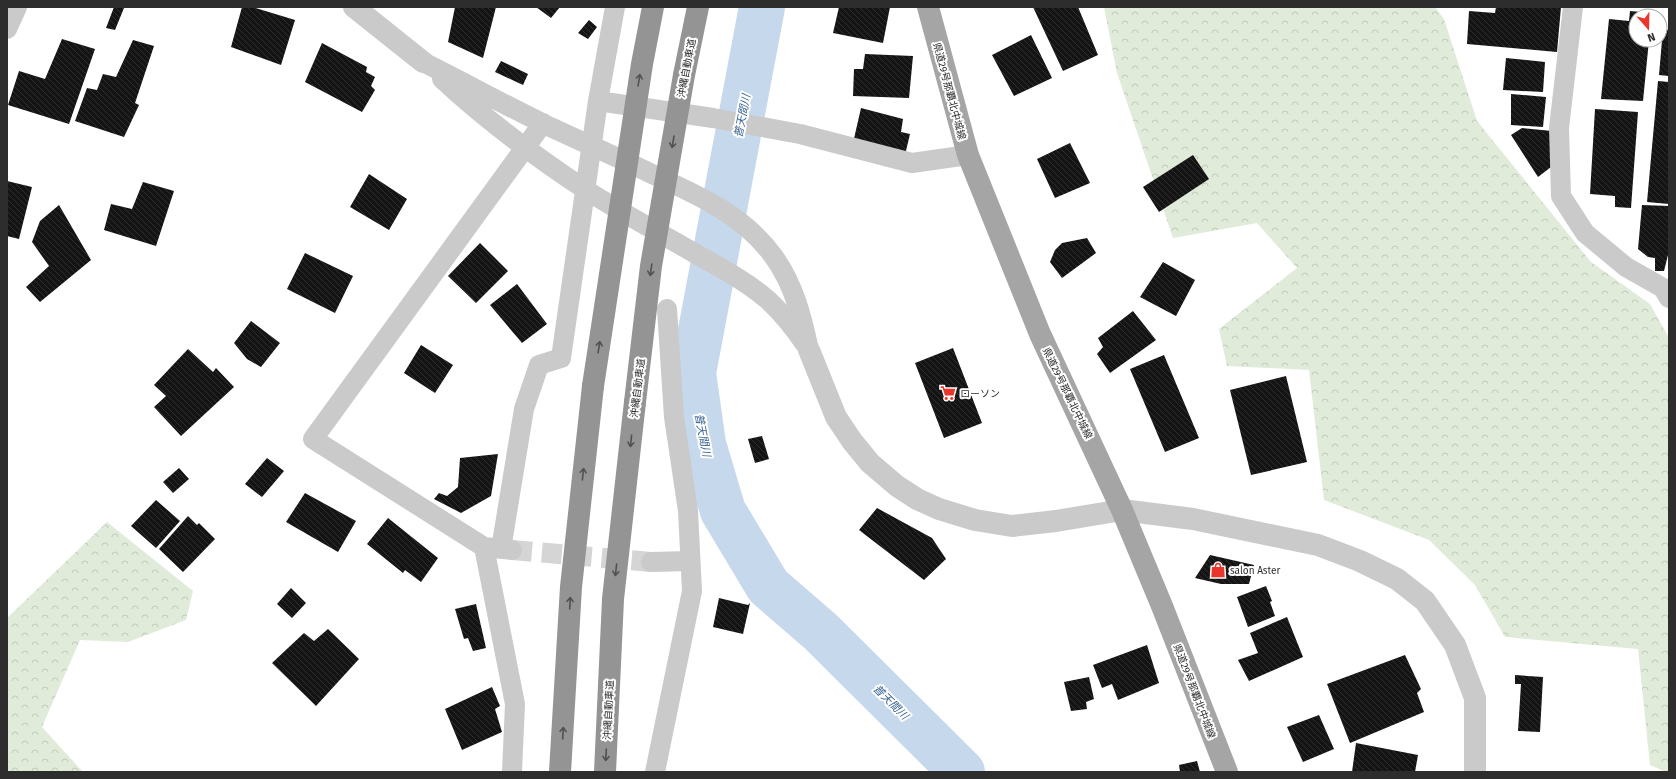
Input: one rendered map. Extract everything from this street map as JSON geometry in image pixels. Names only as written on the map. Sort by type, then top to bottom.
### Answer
[{"type":"highway","points":[[560,772],[571,587],[593,386],[642,64],[653,7]]},
{"type":"highway","name":"沖縄自動車道","points":[[605,772],[613,599],[651,266],[684,75],[698,7]]},
{"type":"main road","name":"県道29号那覇北中城線","points":[[928,7],[968,155],[1040,334],[1122,510],[1162,606],[1226,772]]},
{"type":"street","points":[[7,29],[17,7]]},
{"type":"street","points":[[354,7],[423,62],[464,100],[586,190],[727,271],[750,286],[768,300],[790,323],[809,350]]},
{"type":"street","points":[[512,772],[515,704],[499,549],[524,409],[539,365],[561,358],[598,101],[615,7]]},
{"type":"street","points":[[1573,7],[1559,128],[1561,196],[1585,233],[1626,267],[1663,288],[1669,298]]},
{"type":"street","points":[[423,62],[543,123],[685,190],[716,206],[742,224],[774,256],[788,280],[800,307],[809,350],[836,417],[852,441],[870,463],[897,486],[917,499],[939,509],[975,520],[1012,526],[1056,521],[1122,510],[1193,519],[1318,545],[1360,561],[1397,579],[1425,601],[1455,645],[1475,698],[1475,772]]},
{"type":"street","points":[[598,101],[713,118],[800,134],[912,163],[968,155]]},
{"type":"street","points":[[499,549],[313,439],[543,123]]},
{"type":"street","points":[[655,772],[692,591],[688,511],[674,417],[667,309]]},
{"type":"street","points":[[651,562],[690,561]]},
{"type":"green space","points":[[1104,7],[1435,7],[1444,19],[1477,121],[1591,262],[1650,304],[1669,338],[1669,772],[1650,765],[1638,649],[1505,637],[1475,585],[1429,540],[1324,500],[1309,370],[1227,366],[1219,329],[1297,268],[1257,223],[1173,238],[1117,73]]},
{"type":"green space","points":[[107,522],[193,591],[186,620],[128,642],[80,640],[42,727],[83,772],[7,772],[7,618]]},
{"type":"building","points":[[114,7],[124,8],[115,30],[106,28]]},
{"type":"building","points":[[242,7],[252,7],[295,20],[281,65],[231,47]]},
{"type":"building","points":[[455,7],[496,7],[483,58],[448,42]]},
{"type":"building","points":[[536,7],[560,7],[551,18]]},
{"type":"building","points":[[839,7],[890,7],[883,43],[833,33]]},
{"type":"building","points":[[1033,7],[1078,7],[1098,55],[1063,71]]},
{"type":"building","points":[[1496,7],[1561,7],[1557,52],[1467,44],[1469,11],[1495,13]]},
{"type":"building","points":[[1609,19],[1628,21],[1628,48],[1648,48],[1643,101],[1601,99]]},
{"type":"building","points":[[589,20],[597,27],[588,39],[578,33]]},
{"type":"building","points":[[1669,30],[1669,76],[1659,75],[1661,48],[1668,48]]},
{"type":"building","points":[[1031,35],[1052,78],[1014,96],[992,55]]},
{"type":"building","points":[[62,39],[95,49],[69,124],[8,105],[19,71],[45,79]]},
{"type":"building","points":[[133,40],[154,46],[135,103],[139,105],[124,137],[75,121],[87,88],[97,90],[103,74],[116,77]]},
{"type":"building","points":[[322,43],[367,67],[366,72],[375,77],[371,86],[375,90],[362,112],[305,82]]},
{"type":"building","points":[[865,54],[913,56],[909,98],[853,96],[854,69],[863,69]]},
{"type":"building","points":[[1506,58],[1545,62],[1543,92],[1503,90]]},
{"type":"building","points":[[501,61],[528,74],[523,85],[495,72]]},
{"type":"building","points":[[1658,81],[1669,82],[1669,204],[1647,202]]},
{"type":"building","points":[[1511,94],[1546,97],[1543,127],[1511,125]]},
{"type":"building","points":[[861,108],[903,119],[901,132],[910,134],[905,155],[853,143]]},
{"type":"building","points":[[1595,109],[1638,112],[1631,208],[1615,207],[1615,196],[1590,194]]},
{"type":"building","points":[[1522,128],[1552,131],[1551,167],[1538,177],[1511,135]]},
{"type":"building","points":[[1070,143],[1090,183],[1055,198],[1037,159]]},
{"type":"building","points":[[1193,155],[1209,179],[1159,212],[1143,187]]},
{"type":"building","points":[[369,174],[407,199],[389,230],[350,207]]},
{"type":"building","points":[[7,181],[32,187],[19,239],[7,236]]},
{"type":"building","points":[[143,182],[174,191],[156,246],[104,230],[111,204],[132,209]]},
{"type":"building","points":[[59,205],[91,260],[40,302],[26,287],[49,266],[32,242],[40,221]]},
{"type":"building","points":[[1642,205],[1669,206],[1668,255],[1664,271],[1655,271],[1655,258],[1648,257],[1638,249]]},
{"type":"building","points":[[1087,238],[1096,253],[1062,278],[1050,262],[1055,250],[1062,243]]},
{"type":"building","points":[[480,243],[508,271],[476,303],[448,276]]},
{"type":"building","points":[[305,253],[353,276],[335,313],[287,289]]},
{"type":"building","points":[[1163,262],[1195,280],[1176,316],[1140,297]]},
{"type":"building","points":[[517,284],[547,324],[522,343],[490,305]]},
{"type":"building","points":[[1133,311],[1156,340],[1110,373],[1097,354],[1103,347],[1098,338]]},
{"type":"building","points":[[251,321],[280,343],[261,367],[247,359],[234,343]]},
{"type":"building","points":[[421,345],[453,365],[435,393],[404,373]]},
{"type":"building","name":"ローソン","points":[[953,348],[982,423],[944,438],[915,363]]},
{"type":"building","points":[[188,349],[213,372],[216,368],[234,387],[181,436],[154,407],[166,396],[154,385]]},
{"type":"building","points":[[1164,355],[1199,438],[1165,452],[1130,369]]},
{"type":"building","points":[[1286,376],[1307,462],[1251,475],[1230,390]]},
{"type":"building","points":[[762,436],[769,459],[755,463],[748,439]]},
{"type":"building","points":[[498,454],[491,496],[461,513],[434,499],[439,493],[447,496],[458,487],[460,458]]},
{"type":"building","points":[[267,458],[284,471],[262,497],[245,484]]},
{"type":"building","points":[[179,468],[189,479],[173,493],[163,482]]},
{"type":"building","points":[[305,493],[356,521],[338,552],[286,522]]},
{"type":"building","points":[[156,500],[180,521],[156,548],[131,526]]},
{"type":"building","points":[[877,508],[932,538],[946,559],[924,580],[859,530]]},
{"type":"building","points":[[188,516],[197,525],[199,523],[215,539],[183,572],[159,549]]},
{"type":"building","points":[[388,518],[438,558],[421,582],[405,570],[403,573],[367,544]]},
{"type":"building","points":[[1210,555],[1254,565],[1249,584],[1221,584],[1195,578]]},
{"type":"building","points":[[1266,586],[1272,601],[1270,602],[1275,616],[1248,627],[1237,597]]},
{"type":"building","points":[[291,588],[306,603],[292,618],[277,604]]},
{"type":"building","points":[[719,598],[748,605],[750,603],[743,634],[713,627]]},
{"type":"building","points":[[476,604],[486,648],[473,651],[468,638],[464,639],[455,609]]},
{"type":"building","points":[[1287,617],[1303,657],[1249,681],[1238,660],[1258,653],[1250,633]]},
{"type":"building","points":[[328,629],[359,659],[316,706],[272,663],[304,633],[314,641]]},
{"type":"building","points":[[1147,645],[1159,683],[1118,700],[1112,684],[1102,688],[1093,665]]},
{"type":"building","points":[[1405,655],[1421,689],[1417,693],[1424,712],[1350,743],[1327,684]]},
{"type":"building","points":[[1515,675],[1543,677],[1540,732],[1518,731],[1521,684],[1515,684]]},
{"type":"building","points":[[1089,677],[1094,699],[1086,702],[1087,709],[1071,711],[1064,682]]},
{"type":"building","points":[[492,687],[500,706],[495,709],[502,732],[462,750],[445,709]]},
{"type":"building","points":[[1319,715],[1334,749],[1303,762],[1287,727]]},
{"type":"building","points":[[1356,743],[1418,755],[1415,772],[1352,772]]},
{"type":"building","points":[[1197,761],[1200,772],[1180,772],[1179,765]]},
{"type":"waterway","name":"普天間川","points":[[762,7],[693,373],[703,444],[723,511],[768,586],[821,632],[962,772]]},
{"type":"tunnel","points":[[512,550],[651,562]]},
{"type":"place","name":"ローソン","points":[[948,393]]},
{"type":"place","name":"salon Aster","points":[[1218,570]]}]
